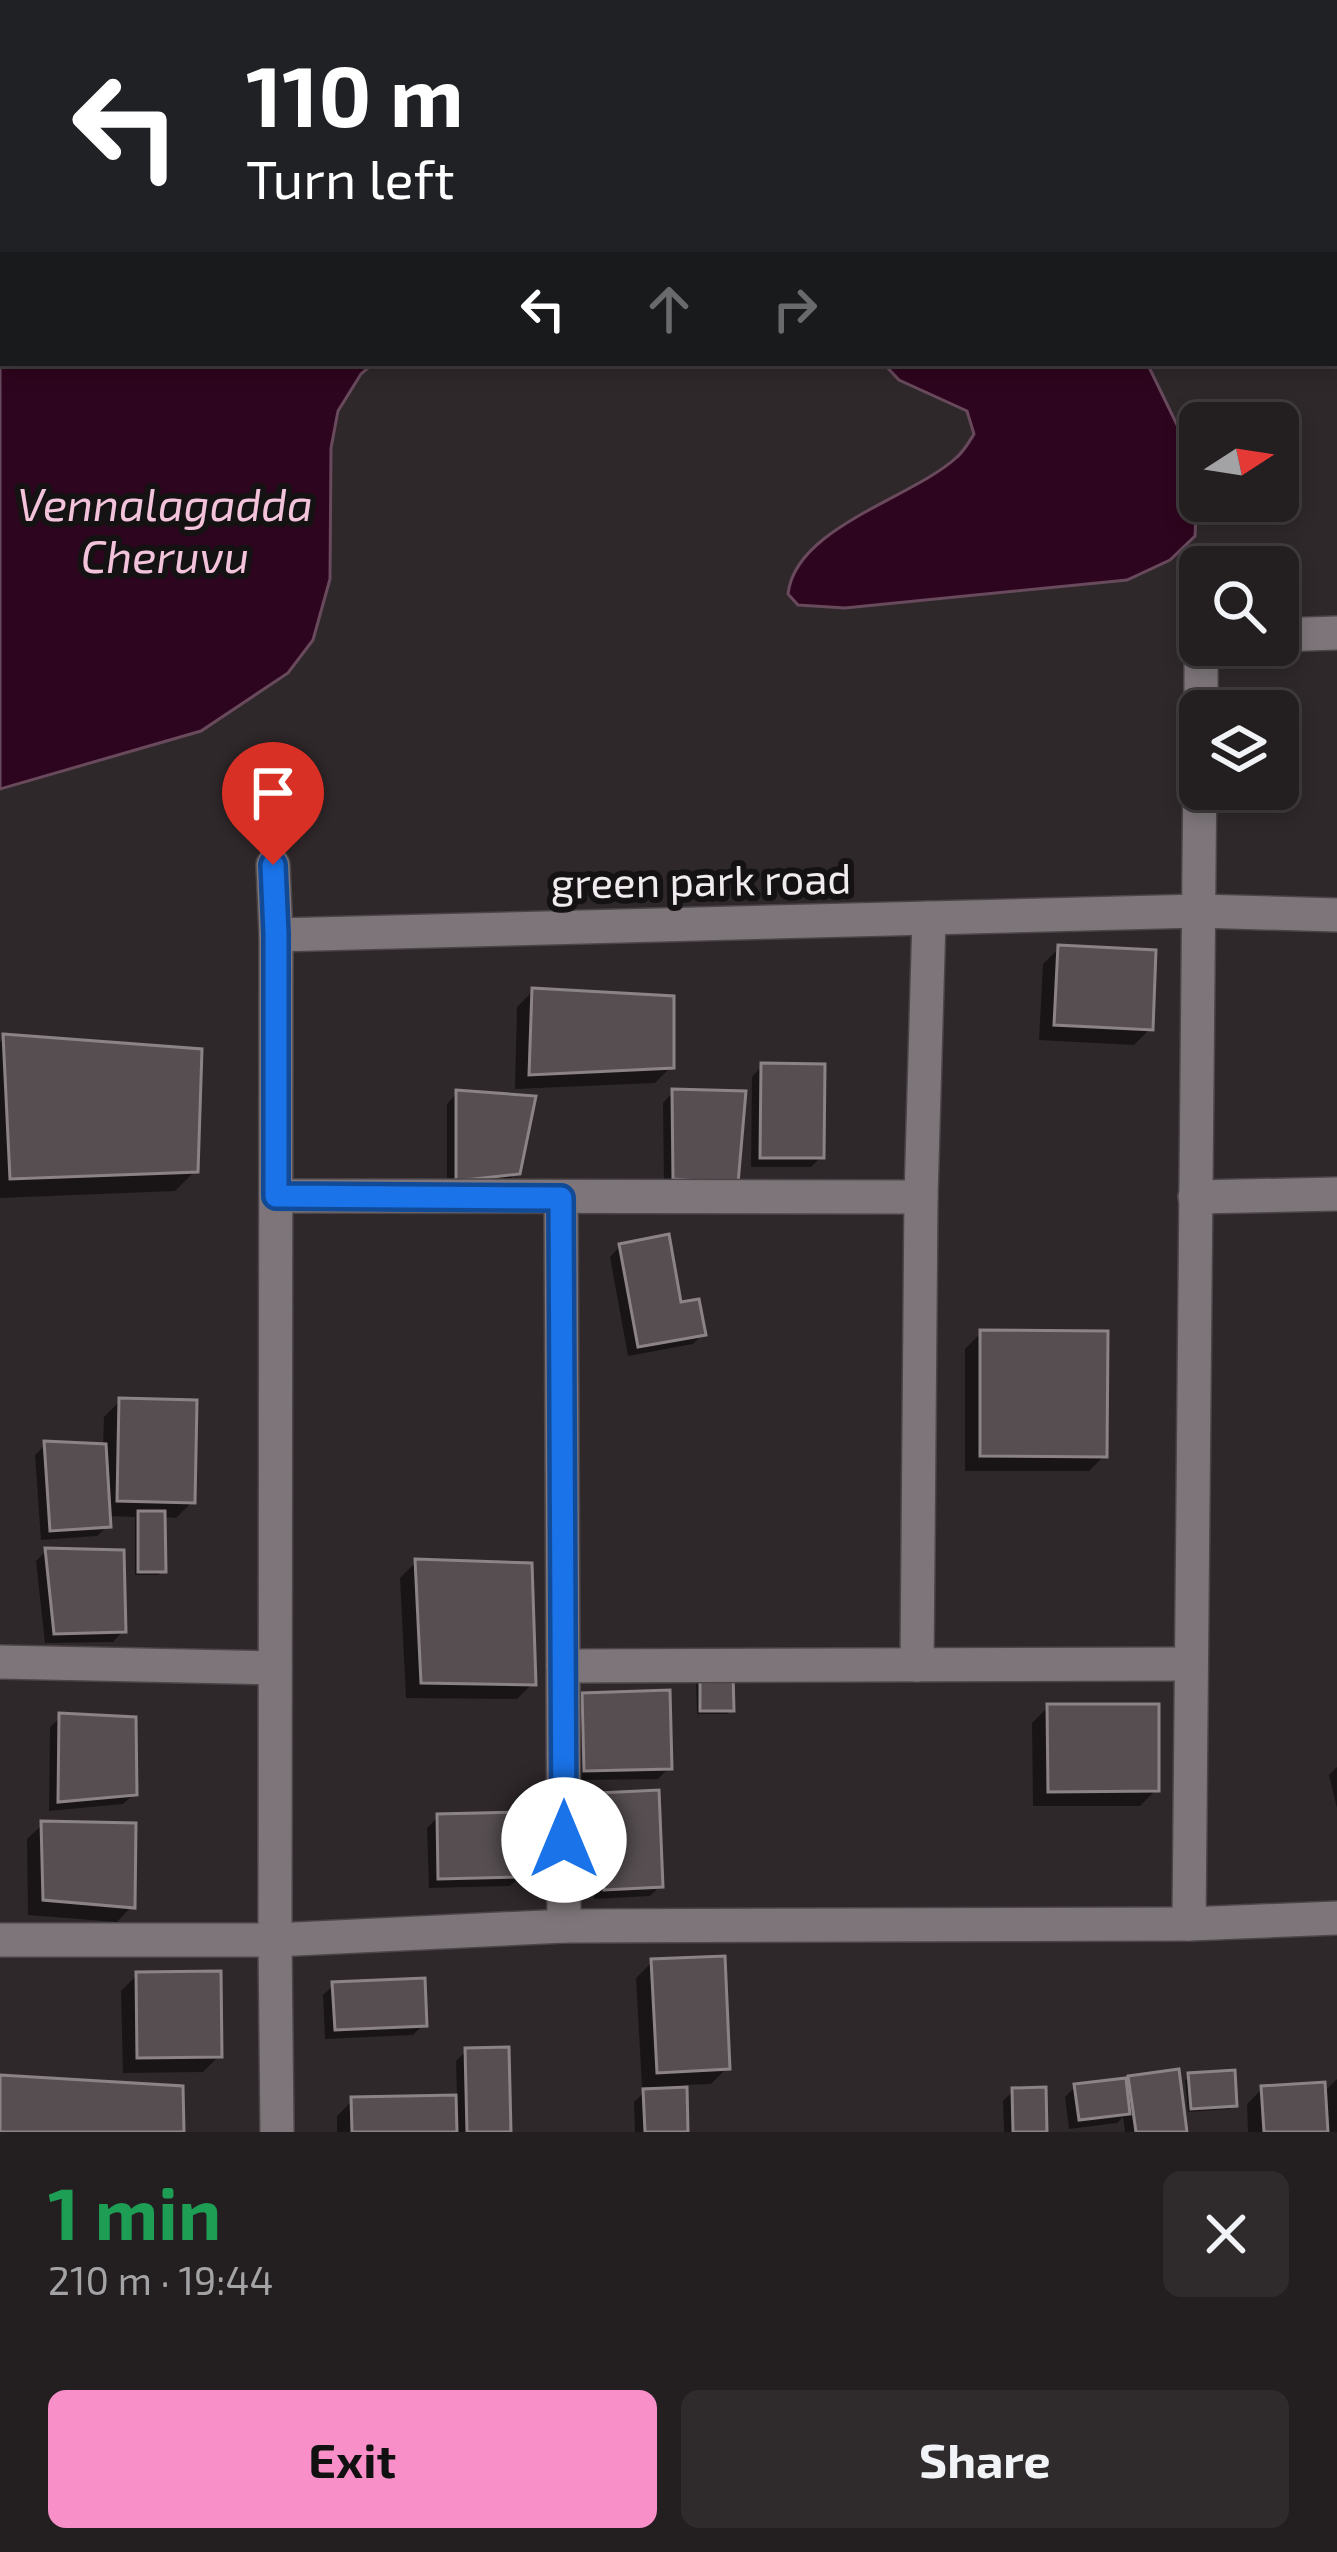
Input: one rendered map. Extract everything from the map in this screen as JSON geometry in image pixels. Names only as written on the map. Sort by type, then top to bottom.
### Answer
[{"type":"street","points":[[1299,634],[1337,633]]},
{"type":"street","points":[[1189,1924],[1199,810]]},
{"type":"street","points":[[273,865],[278,2132]]},
{"type":"street","name":"green park road","points":[[276,934],[1198,910],[1337,915]]},
{"type":"street","points":[[917,1665],[920,1197],[929,918]]},
{"type":"street","points":[[1195,1197],[1337,1194]]},
{"type":"street","points":[[276,1196],[920,1197]]},
{"type":"street","points":[[561,1198],[564,1926]]},
{"type":"street","points":[[0,1662],[275,1668]]},
{"type":"street","points":[[563,1666],[1191,1664]]},
{"type":"street","points":[[0,1940],[275,1940],[564,1926],[1189,1924],[1337,1918]]},
{"type":"water","name":"Vennalagadda Cheruvu","points":[[0,366],[370,366],[338,411],[331,448],[330,579],[313,640],[288,673],[201,731],[0,789]]},
{"type":"water","points":[[886,366],[1148,366],[1179,429],[1179,522],[1196,522],[1195,536],[1179,546],[1170,560],[1127,580],[845,608],[798,605],[788,594],[795,571],[811,550],[960,455],[974,434],[967,411],[899,380]]},
{"type":"building","points":[[1058,945],[1156,950],[1153,1030],[1054,1025]]},
{"type":"building","points":[[532,988],[674,996],[674,1068],[529,1075]]},
{"type":"building","points":[[3,1034],[202,1049],[198,1172],[10,1179]]},
{"type":"building","points":[[761,1063],[825,1064],[824,1158],[760,1158]]},
{"type":"building","points":[[672,1089],[746,1091],[738,1184],[673,1179]]},
{"type":"building","points":[[456,1090],[536,1096],[520,1174],[456,1181]]},
{"type":"building","points":[[669,1234],[681,1302],[699,1299],[706,1335],[638,1347],[619,1244]]},
{"type":"building","points":[[980,1330],[1108,1331],[1107,1457],[980,1456]]},
{"type":"building","points":[[119,1398],[197,1400],[195,1503],[117,1501]]},
{"type":"building","points":[[44,1441],[106,1444],[111,1527],[50,1531]]},
{"type":"building","points":[[138,1511],[165,1511],[166,1572],[138,1572]]},
{"type":"building","points":[[45,1548],[124,1550],[126,1632],[54,1634]]},
{"type":"building","points":[[415,1559],[532,1563],[536,1685],[421,1683]]},
{"type":"building","points":[[733,1673],[734,1711],[700,1711],[700,1674]]},
{"type":"building","points":[[670,1690],[672,1769],[584,1771],[582,1693]]},
{"type":"building","points":[[1047,1704],[1159,1704],[1159,1791],[1048,1792]]},
{"type":"building","points":[[59,1713],[136,1717],[137,1795],[58,1802]]},
{"type":"building","points":[[659,1790],[663,1887],[604,1890],[599,1793]]},
{"type":"building","points":[[522,1812],[524,1877],[438,1879],[437,1814]]},
{"type":"building","points":[[41,1821],[136,1823],[135,1908],[43,1900]]},
{"type":"building","points":[[725,1956],[730,2069],[657,2073],[651,1959]]},
{"type":"building","points":[[221,1971],[222,2057],[137,2058],[136,1972]]},
{"type":"building","points":[[425,1978],[427,2026],[335,2030],[332,1982]]},
{"type":"building","points":[[509,2047],[511,2132],[467,2132],[465,2048]]},
{"type":"building","points":[[1179,2069],[1187,2132],[1136,2132],[1128,2076]]},
{"type":"building","points":[[1235,2070],[1237,2106],[1191,2109],[1188,2073]]},
{"type":"building","points":[[0,2075],[183,2086],[184,2132],[0,2132]]},
{"type":"building","points":[[1126,2078],[1130,2114],[1079,2120],[1074,2084]]},
{"type":"building","points":[[1325,2082],[1328,2132],[1264,2132],[1261,2086]]},
{"type":"building","points":[[687,2087],[688,2132],[645,2132],[643,2089]]},
{"type":"building","points":[[1046,2087],[1047,2132],[1013,2132],[1012,2088]]},
{"type":"building","points":[[456,2095],[457,2132],[352,2132],[351,2097]]},
{"type":"route","points":[[273,865],[276,1196],[561,1198],[564,1840]]}]
